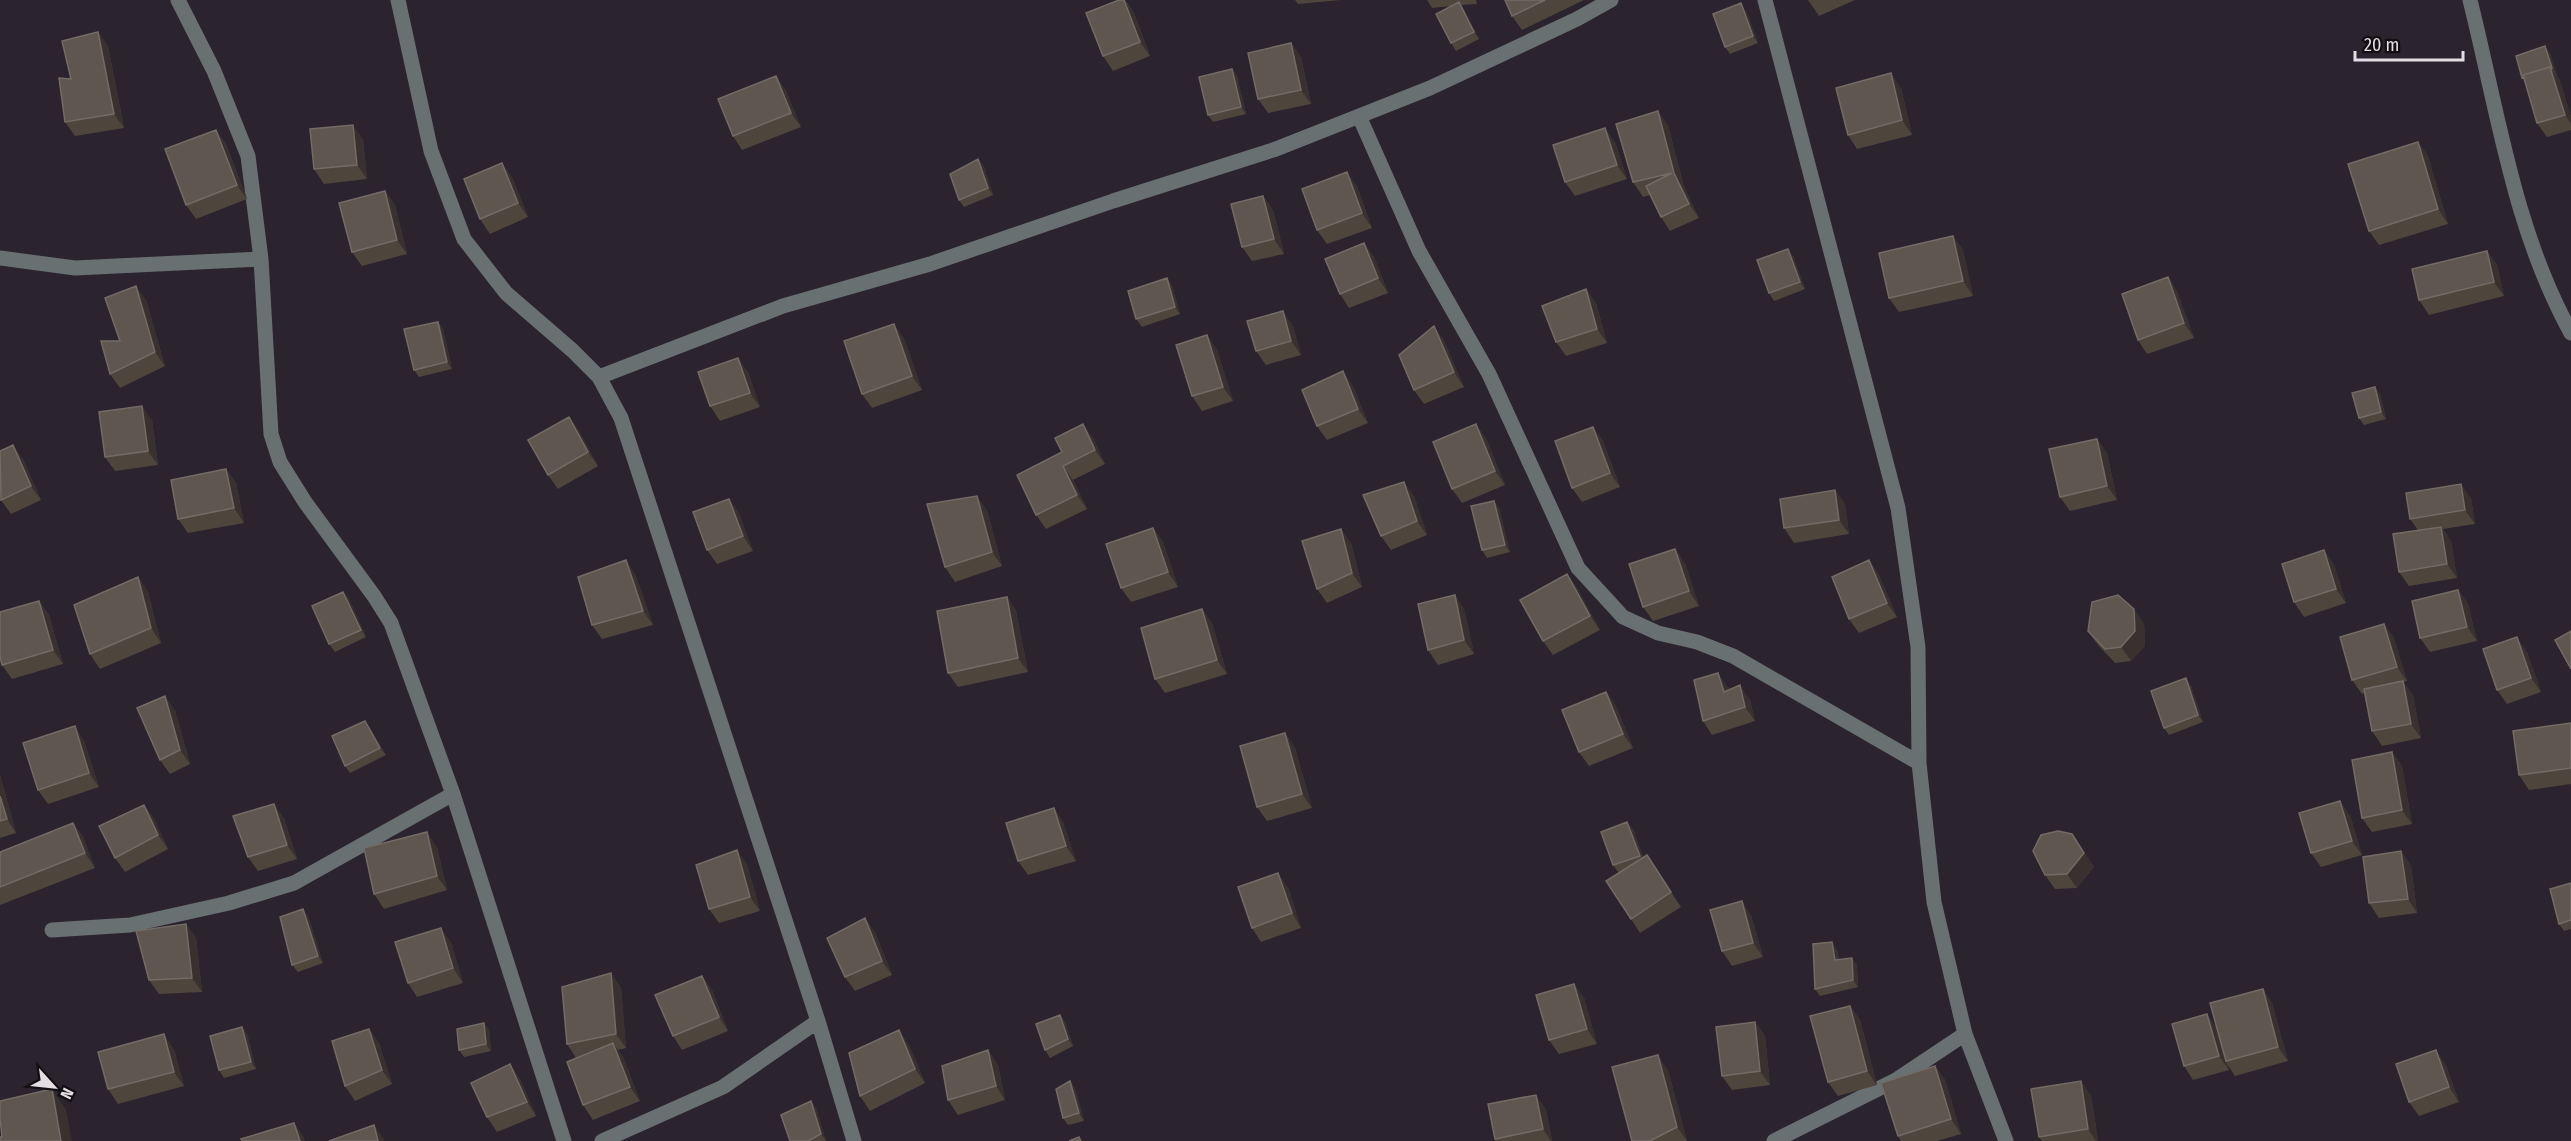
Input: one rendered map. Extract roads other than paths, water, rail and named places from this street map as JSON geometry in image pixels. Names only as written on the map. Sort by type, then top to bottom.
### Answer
[{"type":"street","points":[[178,0],[214,71],[248,156],[261,259],[271,434],[280,462],[305,502],[391,623],[453,794],[564,1141]]},
{"type":"street","points":[[398,0],[431,151],[464,239],[506,293],[573,351],[599,377],[621,418],[818,1021],[854,1141]]},
{"type":"street","points":[[599,377],[783,306],[930,264],[1113,201],[1276,149],[1430,88],[1577,19],[1611,0]]},
{"type":"street","points":[[1765,0],[1898,508],[1918,647],[1919,763],[1934,902],[1965,1034],[2006,1141]]},
{"type":"street","points":[[2470,0],[2516,196],[2533,248],[2571,333]]},
{"type":"street","points":[[1359,116],[1419,251],[1489,374],[1578,568],[1623,617],[1658,633],[1697,642],[1733,656],[1919,763]]},
{"type":"street","points":[[0,258],[75,268],[261,259]]},
{"type":"street","points":[[52,930],[130,925],[229,903],[294,883],[453,794]]},
{"type":"street","points":[[602,1141],[723,1087],[818,1021]]},
{"type":"street","points":[[1774,1141],[1896,1080],[1965,1034]]}]
